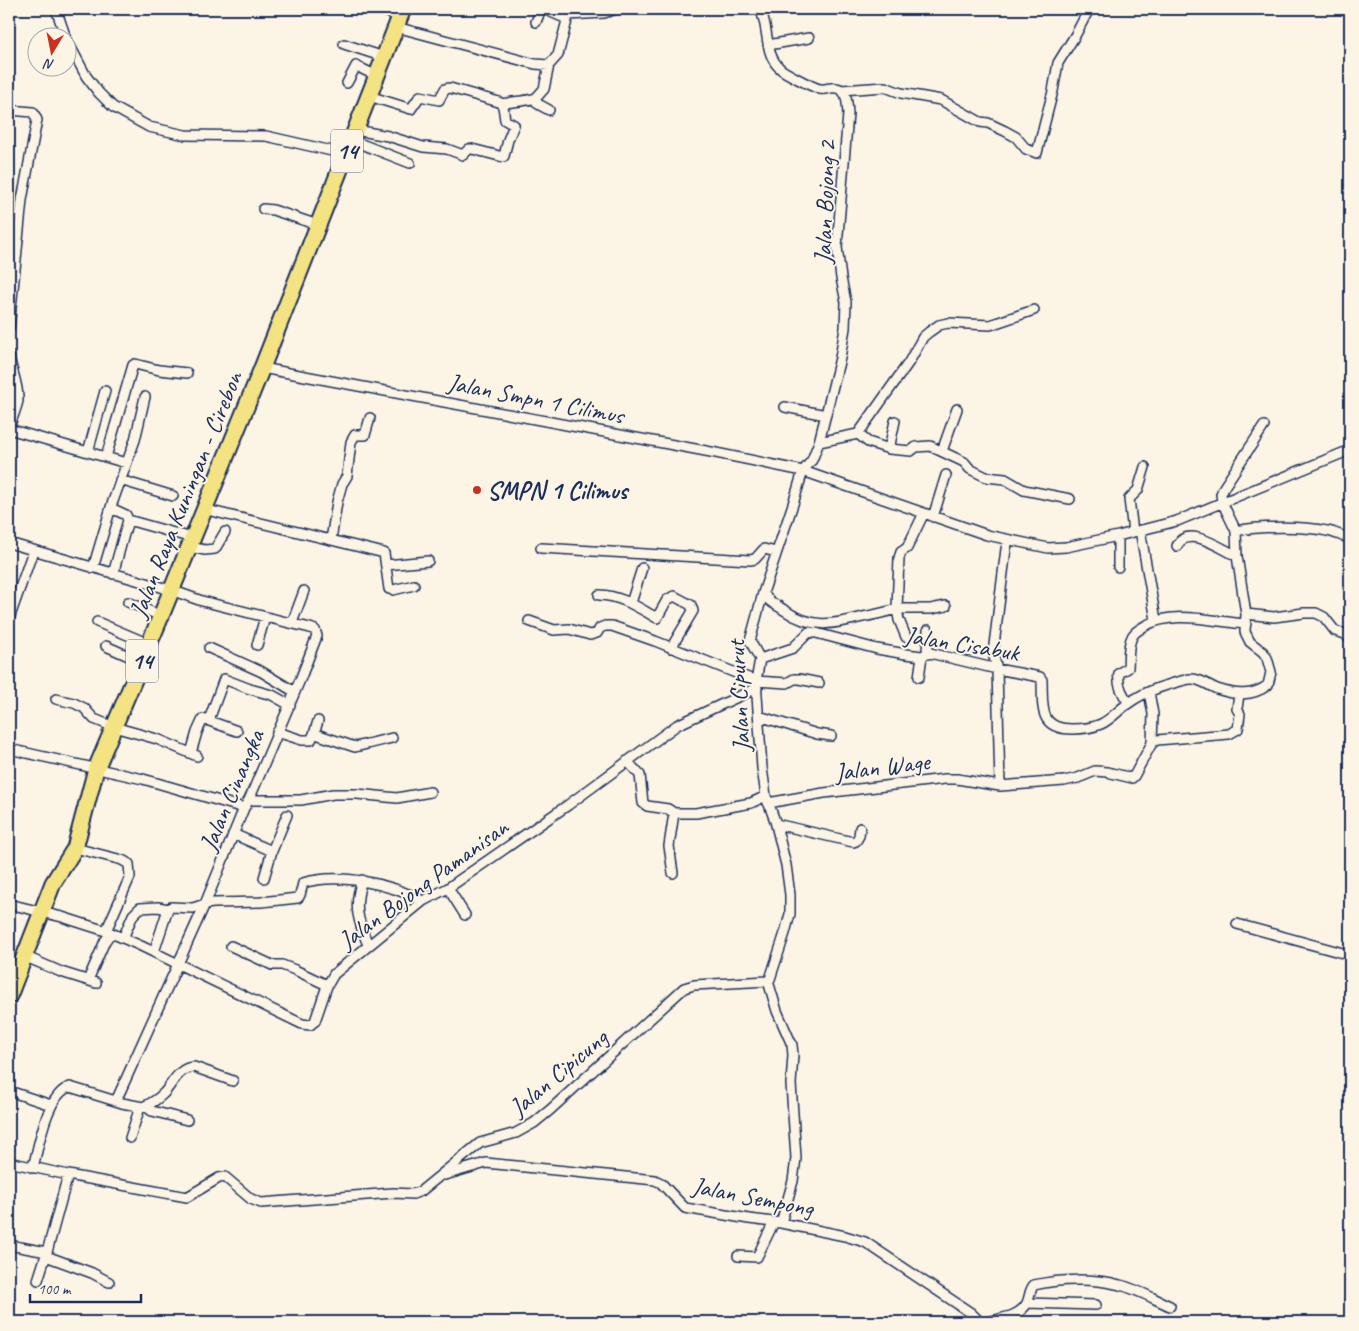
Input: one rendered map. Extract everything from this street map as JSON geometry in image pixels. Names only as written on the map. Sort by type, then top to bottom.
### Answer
[{"type":"highway","name":"Jalan Raya Kuningan - Cirebon","points":[[9,996],[53,883],[75,848],[96,769],[142,662],[262,368],[400,18]]},
{"type":"street","points":[[56,9],[63,28]]},
{"type":"street","points":[[380,9],[400,18],[526,62],[544,66],[549,65]]},
{"type":"street","points":[[536,22],[542,9],[568,14],[604,13],[616,9]]},
{"type":"street","points":[[760,9],[774,62],[784,71],[819,89],[836,88],[841,90],[885,87],[900,93],[941,100],[980,122],[988,123],[1006,131],[1016,137],[1026,149],[1037,153],[1058,63],[1089,9]]},
{"type":"street","points":[[369,96],[411,109],[420,96],[438,100],[445,89],[450,88],[502,104],[512,101],[522,102],[536,98],[544,89],[549,65],[558,56],[568,14]]},
{"type":"street","points":[[768,45],[809,38]]},
{"type":"street","points":[[344,44],[384,56]]},
{"type":"street","points":[[78,61],[86,76],[113,107],[149,128],[185,135],[266,136],[345,154]]},
{"type":"street","points":[[346,83],[356,66],[377,76]]},
{"type":"street","name":"Jalan Bojong 2","points":[[803,471],[812,460],[819,442],[840,358],[845,328],[846,302],[841,278],[838,243],[848,114],[847,101],[841,90]]},
{"type":"street","points":[[536,98],[538,104],[549,110]]},
{"type":"street","points":[[354,135],[388,136],[422,147],[446,150],[463,155],[469,149],[472,149],[503,157],[514,125],[505,120],[502,104]]},
{"type":"street","points":[[9,110],[33,112],[37,120],[22,200],[12,284],[9,329]]},
{"type":"street","points":[[354,135],[410,163]]},
{"type":"street","points":[[263,209],[273,210],[318,225]]},
{"type":"street","points":[[819,442],[858,434],[909,362],[923,338],[940,325],[948,323],[990,325],[1034,310]]},
{"type":"street","points":[[9,354],[10,368],[17,386],[18,401],[9,428],[126,463]]},
{"type":"street","points":[[106,457],[134,365],[187,373]]},
{"type":"street","name":"Jalan Smpn 1 Cilimus","points":[[262,368],[682,446],[803,471],[929,515],[1008,540],[1052,548],[1118,536],[1177,521],[1350,450]]},
{"type":"street","points":[[88,452],[105,391]]},
{"type":"street","points":[[92,568],[135,440],[145,397]]},
{"type":"street","points":[[785,407],[826,415]]},
{"type":"street","points":[[942,451],[957,409]]},
{"type":"street","points":[[331,540],[337,502],[347,474],[351,442],[355,435],[365,435],[370,418]]},
{"type":"street","points":[[889,449],[895,421]]},
{"type":"street","points":[[1264,426],[1221,494],[1222,502],[1236,532],[1254,529],[1312,528],[1350,538]]},
{"type":"street","points":[[858,434],[868,442],[889,449],[911,450],[916,447],[926,446],[942,451],[964,462],[970,469],[986,477],[1005,479],[1024,490],[1070,499]]},
{"type":"street","points":[[1145,467],[1138,490],[1128,499],[1156,620]]},
{"type":"street","name":"Jalan Cipurut","points":[[768,981],[776,964],[790,914],[790,895],[786,865],[776,824],[767,799],[762,768],[757,684],[760,659],[750,641],[776,552],[803,471]]},
{"type":"street","points":[[906,637],[897,609],[899,558],[901,552],[908,548],[929,515],[946,475]]},
{"type":"street","points":[[120,480],[173,496]]},
{"type":"street","points":[[111,508],[126,515],[128,520],[114,574]]},
{"type":"street","points":[[204,509],[382,552],[385,554],[388,588],[393,590],[414,585]]},
{"type":"street","points":[[128,520],[191,542],[205,550],[213,550],[217,547],[225,532]]},
{"type":"street","name":"Jalan Cisabuk","points":[[760,659],[794,648],[809,632],[878,649],[925,654],[1041,678],[1043,708],[1049,723],[1055,728],[1091,728],[1111,718],[1129,703],[1149,692],[1188,679],[1239,694],[1252,694],[1266,687],[1271,672],[1265,654],[1253,645],[1245,632],[1246,614],[1237,556],[1236,532]]},
{"type":"street","points":[[1118,536],[1118,567]]},
{"type":"street","points":[[1177,546],[1181,539],[1186,537],[1198,538],[1237,556]]},
{"type":"street","points":[[1000,786],[997,669],[993,653],[1008,540]]},
{"type":"street","name":"Jalan Cinangka","points":[[9,544],[171,590],[202,601],[310,628],[315,630],[317,636],[290,705],[244,808],[205,904],[116,1101]]},
{"type":"street","points":[[541,548],[750,560],[754,559],[764,550],[776,552]]},
{"type":"street","points":[[9,619],[33,550]]},
{"type":"street","points":[[386,566],[428,560]]},
{"type":"street","points":[[632,603],[642,568]]},
{"type":"street","points":[[292,623],[304,591]]},
{"type":"street","points":[[764,593],[770,602],[793,617],[832,625],[897,609],[931,609],[946,606]]},
{"type":"street","points":[[599,595],[614,596],[632,603],[657,618],[668,600],[674,596],[691,605],[693,610],[672,648]]},
{"type":"street","points":[[128,602],[161,616]]},
{"type":"street","points":[[1246,614],[1274,617],[1316,613],[1324,617],[1335,631],[1345,634],[1350,639]]},
{"type":"street","points":[[257,645],[265,617]]},
{"type":"street","points":[[1129,703],[1120,687],[1118,679],[1119,673],[1128,668],[1129,647],[1132,635],[1156,620],[1197,618],[1246,624]]},
{"type":"street","points":[[529,621],[554,630],[568,629],[590,634],[597,632],[605,626],[612,626],[655,641],[757,684],[787,683],[799,679],[819,683]]},
{"type":"street","points":[[97,622],[149,644]]},
{"type":"street","points":[[919,677],[925,654],[928,630]]},
{"type":"street","points":[[106,646],[142,662]]},
{"type":"street","points":[[209,648],[248,665],[295,692]]},
{"type":"street","points":[[203,719],[210,717],[224,679],[272,695],[290,705]]},
{"type":"street","name":"Jalan Bojong Pamanisan","points":[[9,904],[41,911],[123,938],[307,1025],[315,1021],[327,985],[338,970],[423,901],[448,888],[677,725],[757,684]]},
{"type":"street","points":[[1149,692],[1153,714],[1152,743],[1164,738],[1185,738],[1238,730],[1240,714],[1237,710],[1239,694]]},
{"type":"street","points":[[56,699],[74,703],[84,708],[94,718],[114,727],[157,739],[194,755],[197,732],[203,719]]},
{"type":"street","points":[[759,716],[817,734],[831,736]]},
{"type":"street","points":[[203,719],[237,731]]},
{"type":"street","points":[[277,732],[305,741],[311,740],[318,721]]},
{"type":"street","points":[[314,734],[356,747],[392,738]]},
{"type":"street","name":"Jalan Wage","points":[[674,814],[696,813],[767,799],[945,779],[957,779],[1000,786],[1064,781],[1103,771],[1132,778],[1152,743]]},
{"type":"street","points":[[9,748],[143,779],[244,808]]},
{"type":"street","points":[[627,762],[640,775],[643,803],[647,806],[668,809],[674,814],[669,846],[673,874]]},
{"type":"street","points":[[249,800],[301,800],[333,794],[397,798],[430,792]]},
{"type":"street","points":[[264,878],[272,851],[287,815]]},
{"type":"street","points":[[776,824],[853,842],[859,836],[860,828]]},
{"type":"street","points":[[234,834],[272,851]]},
{"type":"street","points":[[24,956],[61,972],[92,982],[108,932],[130,877],[129,864],[122,860],[75,848]]},
{"type":"street","points":[[123,938],[133,915],[140,908],[193,908],[205,904],[261,902],[298,898],[302,885],[314,880],[362,880],[423,901]]},
{"type":"street","points":[[362,880],[358,892],[357,918],[368,945]]},
{"type":"street","points":[[448,888],[466,915]]},
{"type":"street","points":[[154,952],[168,909]]},
{"type":"street","points":[[1237,924],[1350,955]]},
{"type":"street","points":[[231,946],[272,965],[289,968],[327,985]]},
{"type":"street","points":[[738,1256],[757,1257],[778,1222],[793,1181],[796,1158],[791,1084],[793,1050],[777,1011],[768,981]]},
{"type":"street","name":"Jalan Cipicung","points":[[68,1175],[187,1197],[223,1176],[258,1202],[280,1203],[393,1193],[413,1194],[448,1174],[480,1143],[516,1133],[534,1123],[684,988],[768,981]]},
{"type":"street","points":[[130,1138],[142,1106],[161,1096],[183,1069],[194,1067],[233,1081]]},
{"type":"street","points":[[33,1168],[51,1105],[65,1089],[70,1088],[142,1106],[152,1111],[188,1120]]},
{"type":"street","points":[[9,1091],[51,1105]]},
{"type":"street","points":[[9,1162],[68,1175],[38,1280]]},
{"type":"street","name":"Jalan Sempong","points":[[448,1174],[486,1163],[643,1178],[661,1183],[685,1208],[778,1222],[865,1242],[971,1313],[980,1322]]},
{"type":"street","points":[[9,1245],[46,1254],[109,1282]]},
{"type":"street","points":[[988,1322],[1016,1314],[1027,1303],[1034,1285],[1070,1281],[1095,1281],[1122,1285],[1170,1306]]},
{"type":"street","points":[[1027,1303],[1096,1305]]},
{"type":"place","name":"SMPN 1 Cilimus","points":[[477,490]]}]
